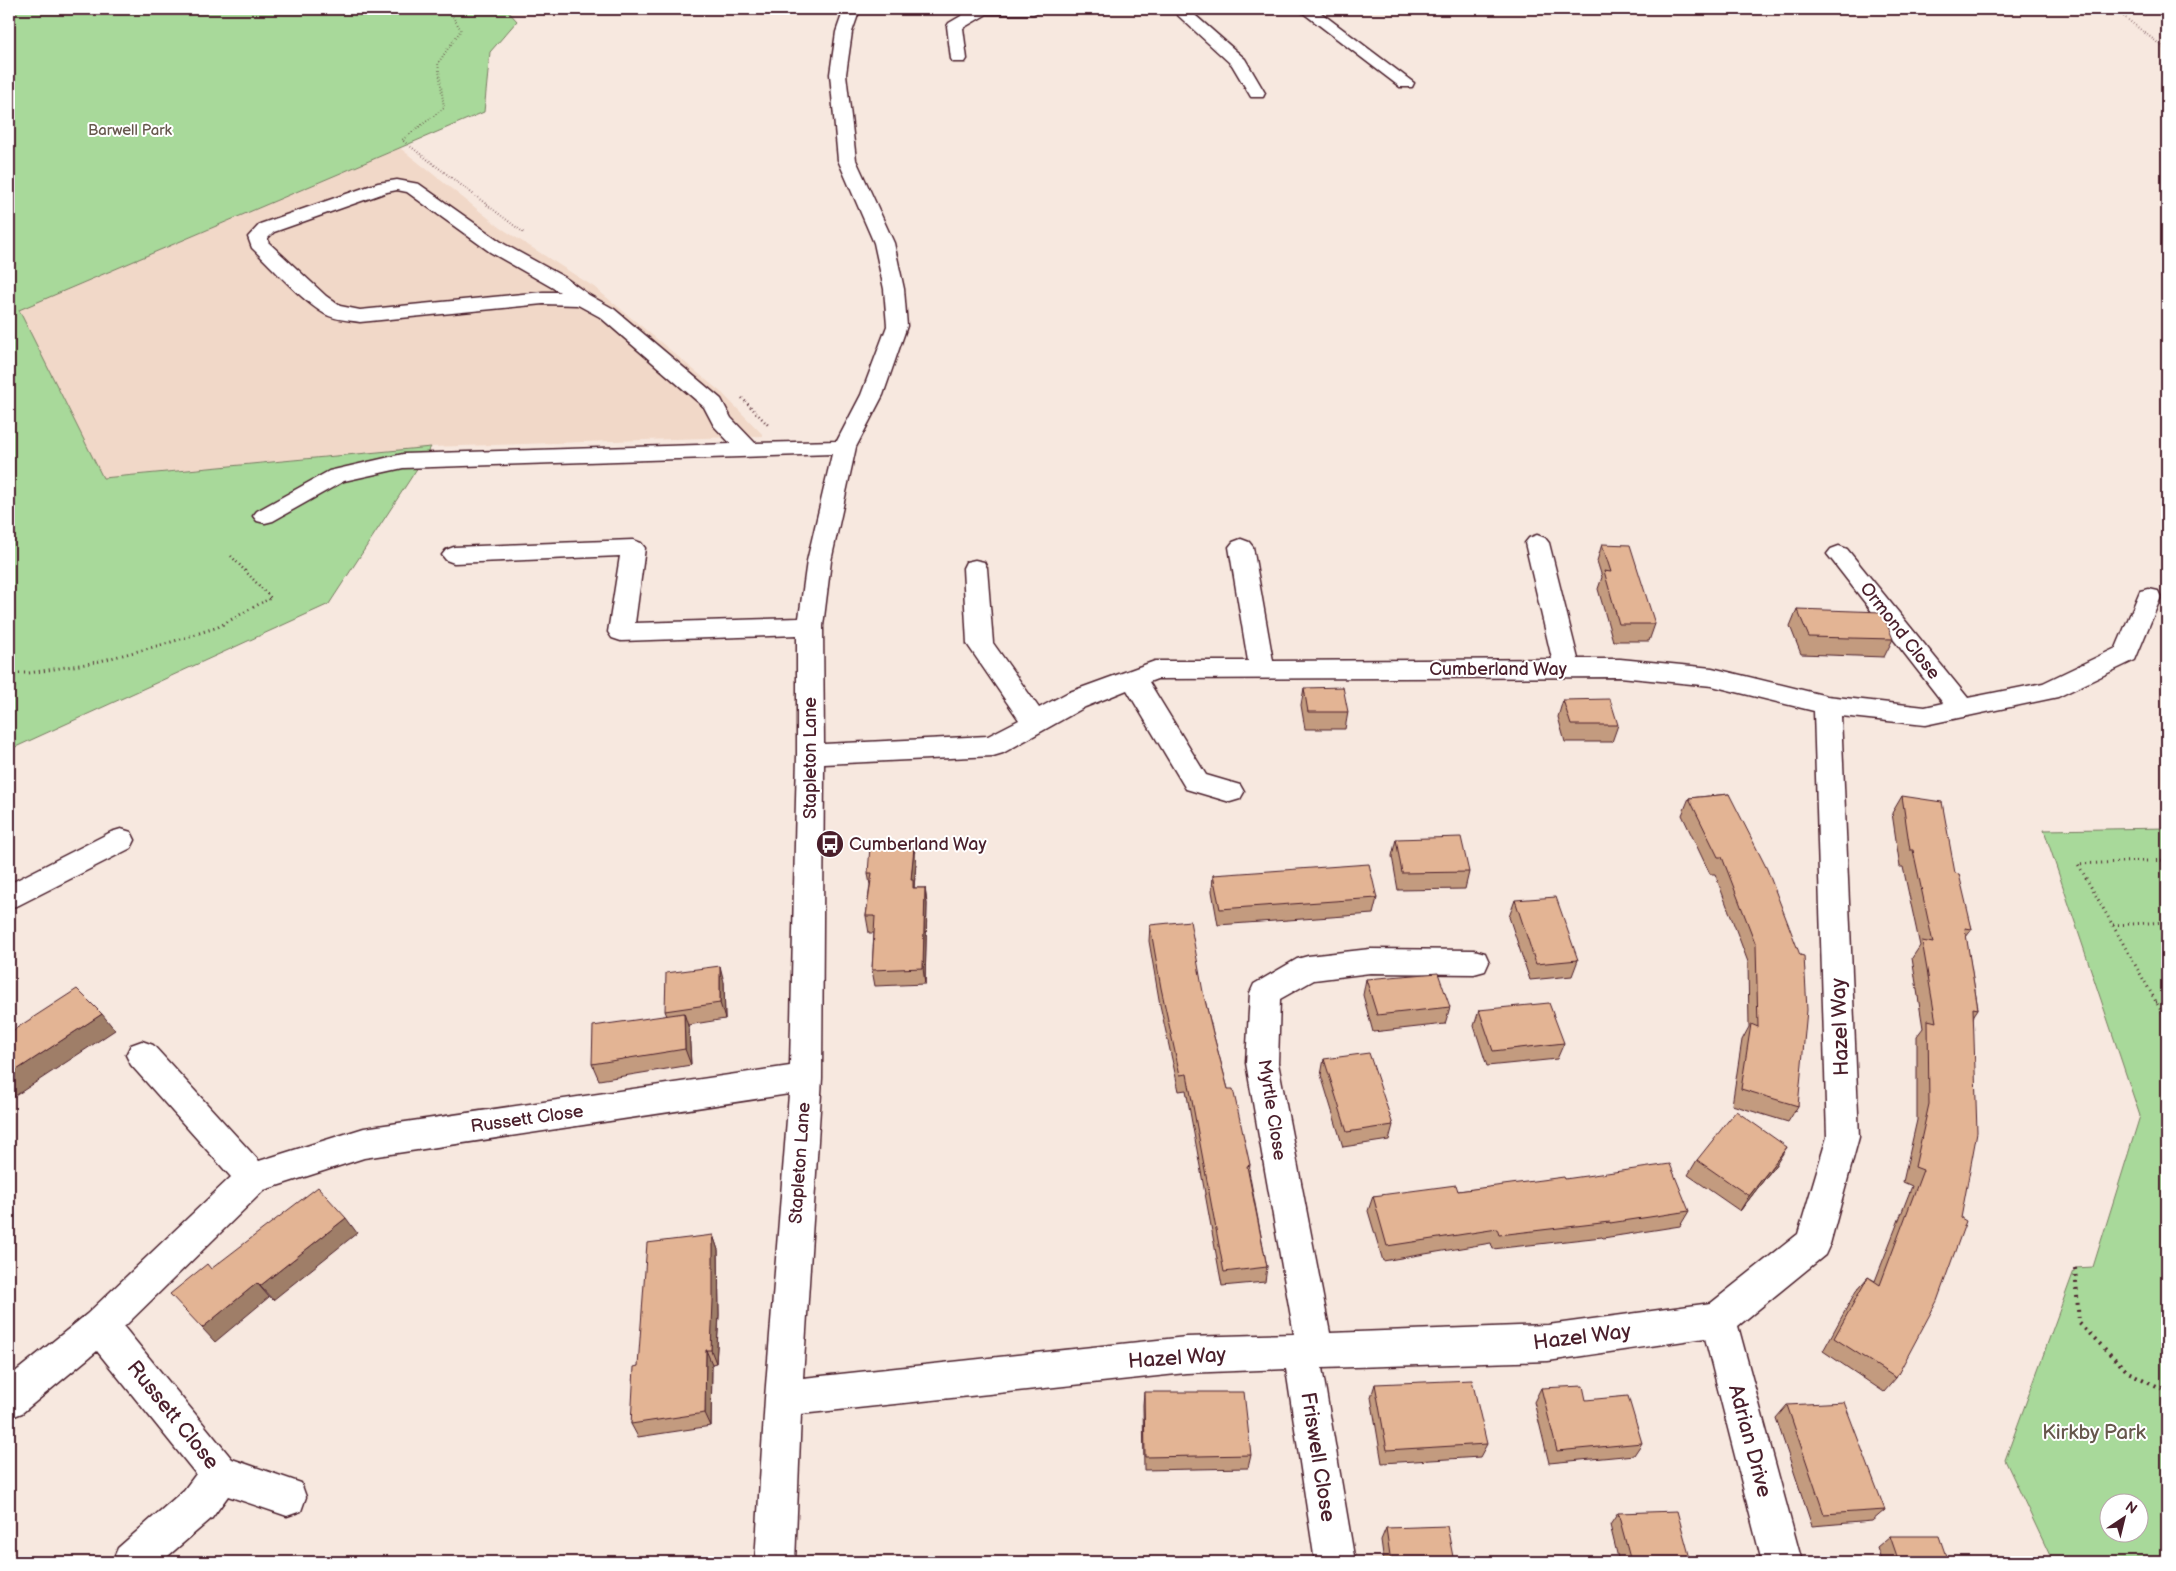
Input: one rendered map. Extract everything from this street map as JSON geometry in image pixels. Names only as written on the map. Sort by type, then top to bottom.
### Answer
[{"type":"street","name":"Stapleton Lane","points":[[774,1562],[783,1398],[806,1078],[811,755],[810,626],[819,561],[845,447],[872,395],[897,326],[894,289],[884,243],[847,160],[838,74],[844,32],[852,9]]},
{"type":"street","points":[[959,59],[955,26],[984,9],[1033,9]]},
{"type":"street","points":[[1179,9],[1239,62],[1257,93]]},
{"type":"street","points":[[1306,9],[1406,83]]},
{"type":"street","points":[[582,299],[543,298],[369,315],[334,311],[319,300],[259,244],[258,237],[267,228],[384,187],[397,185],[413,188],[497,248],[557,281],[582,299],[607,313],[713,404],[722,420],[750,451]]},
{"type":"street","points":[[265,516],[337,476],[404,461],[845,447]]},
{"type":"street","points":[[1538,543],[1567,668]]},
{"type":"street","points":[[1240,547],[1262,670]]},
{"type":"street","points":[[454,555],[633,548],[621,632],[810,626]]},
{"type":"street","name":"Ormond Close","points":[[1839,554],[1962,709]]},
{"type":"street","points":[[975,568],[980,644],[1035,722]]},
{"type":"street","name":"Cumberland Way","points":[[811,755],[993,746],[1076,700],[1155,670],[1620,668],[1712,677],[1827,705],[1925,716],[2049,691],[2126,654],[2149,597]]},
{"type":"street","points":[[1133,678],[1196,782],[1230,792]]},
{"type":"street","name":"Hazel Way","points":[[783,1398],[1186,1355],[1548,1343],[1718,1319],[1813,1244],[1843,1136],[1827,705]]},
{"type":"street","points":[[9,897],[121,840]]},
{"type":"street","name":"Myrtle Close","points":[[1308,1351],[1262,1063],[1265,993],[1308,968],[1370,961],[1474,962]]},
{"type":"street","points":[[142,1055],[253,1178]]},
{"type":"street","name":"Russett Close","points":[[9,1400],[100,1326],[253,1178],[364,1143],[806,1078]]},
{"type":"street","name":"Adrian Drive","points":[[1718,1319],[1782,1562]]},
{"type":"street","name":"Russett Close","points":[[100,1326],[220,1474],[287,1497]]},
{"type":"street","name":"Friswell Close","points":[[1308,1351],[1335,1562]]},
{"type":"street","points":[[132,1562],[198,1504],[220,1474]]},
{"type":"path","points":[[448,9],[461,30],[438,63],[444,108],[402,140],[524,233]]},
{"type":"path","points":[[2114,9],[2167,50]]},
{"type":"path","points":[[741,397],[792,450]]},
{"type":"path","points":[[9,673],[29,674],[92,663],[165,644],[218,627],[272,598],[231,556]]},
{"type":"path","points":[[2167,860],[2078,864],[2167,1021]]},
{"type":"path","points":[[2113,925],[2167,922]]},
{"type":"path","points":[[2156,1002],[2167,1001]]},
{"type":"path","points":[[2162,1168],[2167,1167]]},
{"type":"path","points":[[2074,1268],[2079,1323],[2128,1372],[2167,1391]]},
{"type":"shaded area","points":[[400,148],[501,228],[594,287],[723,394],[764,436],[431,447],[102,478],[18,310]]},
{"type":"green space","name":"Barwell Park","points":[[9,9],[506,9],[517,21],[490,52],[484,112],[19,310],[103,478],[431,447],[329,604],[9,750]]},
{"type":"green space","name":"Kirkby Park","points":[[2167,828],[2167,1562],[2053,1562],[2005,1460],[2075,1268],[2093,1267],[2140,1116],[2044,830]]},
{"type":"building","points":[[1602,544],[1630,545],[1655,624],[1619,624],[1604,571],[1611,572]]},
{"type":"building","points":[[1797,609],[1882,612],[1893,639],[1809,637]]},
{"type":"building","points":[[1343,687],[1348,712],[1308,712],[1304,688]]},
{"type":"building","points":[[1610,699],[1618,725],[1571,725],[1563,700]]},
{"type":"building","points":[[1729,794],[1767,869],[1800,955],[1804,956],[1807,1010],[1798,1106],[1741,1089],[1751,1024],[1758,1027],[1756,945],[1722,857],[1718,857],[1689,798]]},
{"type":"building","points":[[1902,796],[1942,802],[1955,873],[1959,874],[1972,929],[1965,928],[1978,1009],[1973,1008],[1977,1132],[1961,1218],[1966,1221],[1937,1301],[1896,1378],[1834,1338],[1868,1277],[1880,1285],[1923,1170],[1915,1167],[1929,1104],[1928,1020],[1936,1022],[1922,941],[1933,943],[1913,850],[1910,850]]},
{"type":"building","points":[[1461,837],[1469,872],[1402,873],[1396,839]]},
{"type":"building","points":[[870,847],[914,847],[911,880],[913,880],[913,888],[925,888],[923,968],[872,970],[875,916],[866,916],[872,873],[868,873]]},
{"type":"building","points":[[1369,864],[1377,898],[1220,909],[1213,875]]},
{"type":"building","points":[[1556,897],[1578,960],[1536,964],[1515,900]]},
{"type":"building","points":[[1190,921],[1203,992],[1213,1033],[1228,1089],[1233,1089],[1250,1165],[1247,1166],[1267,1267],[1224,1272],[1187,1074],[1180,1075],[1161,988],[1150,925]]},
{"type":"building","points":[[720,966],[720,1003],[665,1011],[666,973]]},
{"type":"building","points":[[1438,973],[1450,1007],[1377,1015],[1366,979]]},
{"type":"building","points":[[77,989],[102,1014],[9,1075],[9,1033]]},
{"type":"building","points":[[1549,1003],[1564,1043],[1493,1051],[1479,1010]]},
{"type":"building","points":[[684,1013],[685,1049],[592,1064],[593,1026]]},
{"type":"building","points":[[1369,1053],[1393,1125],[1347,1132],[1324,1059]]},
{"type":"building","points":[[1736,1111],[1787,1147],[1749,1196],[1697,1160]]},
{"type":"building","points":[[1670,1164],[1689,1211],[1610,1223],[1499,1235],[1497,1229],[1387,1246],[1373,1196],[1456,1185],[1458,1191],[1564,1177],[1565,1179]]},
{"type":"building","points":[[318,1187],[346,1218],[260,1286],[257,1283],[202,1328],[170,1294],[207,1264],[211,1269]]},
{"type":"building","points":[[713,1235],[711,1350],[706,1350],[705,1413],[631,1424],[634,1367],[638,1366],[647,1243]]},
{"type":"building","points":[[1472,1380],[1487,1444],[1387,1450],[1375,1384]]},
{"type":"building","points":[[1583,1386],[1586,1400],[1628,1396],[1642,1443],[1557,1451],[1541,1388]]},
{"type":"building","points":[[1144,1392],[1244,1392],[1251,1455],[1145,1457]]},
{"type":"building","points":[[1844,1402],[1885,1510],[1824,1514],[1787,1405]]},
{"type":"building","points":[[1677,1511],[1691,1562],[1631,1562],[1618,1513]]},
{"type":"building","points":[[1447,1526],[1454,1562],[1391,1562],[1386,1528]]},
{"type":"building","points":[[1890,1536],[1939,1536],[1948,1562],[1899,1562]]},
{"type":"place","name":"Cumberland Way","points":[[830,844]]}]
